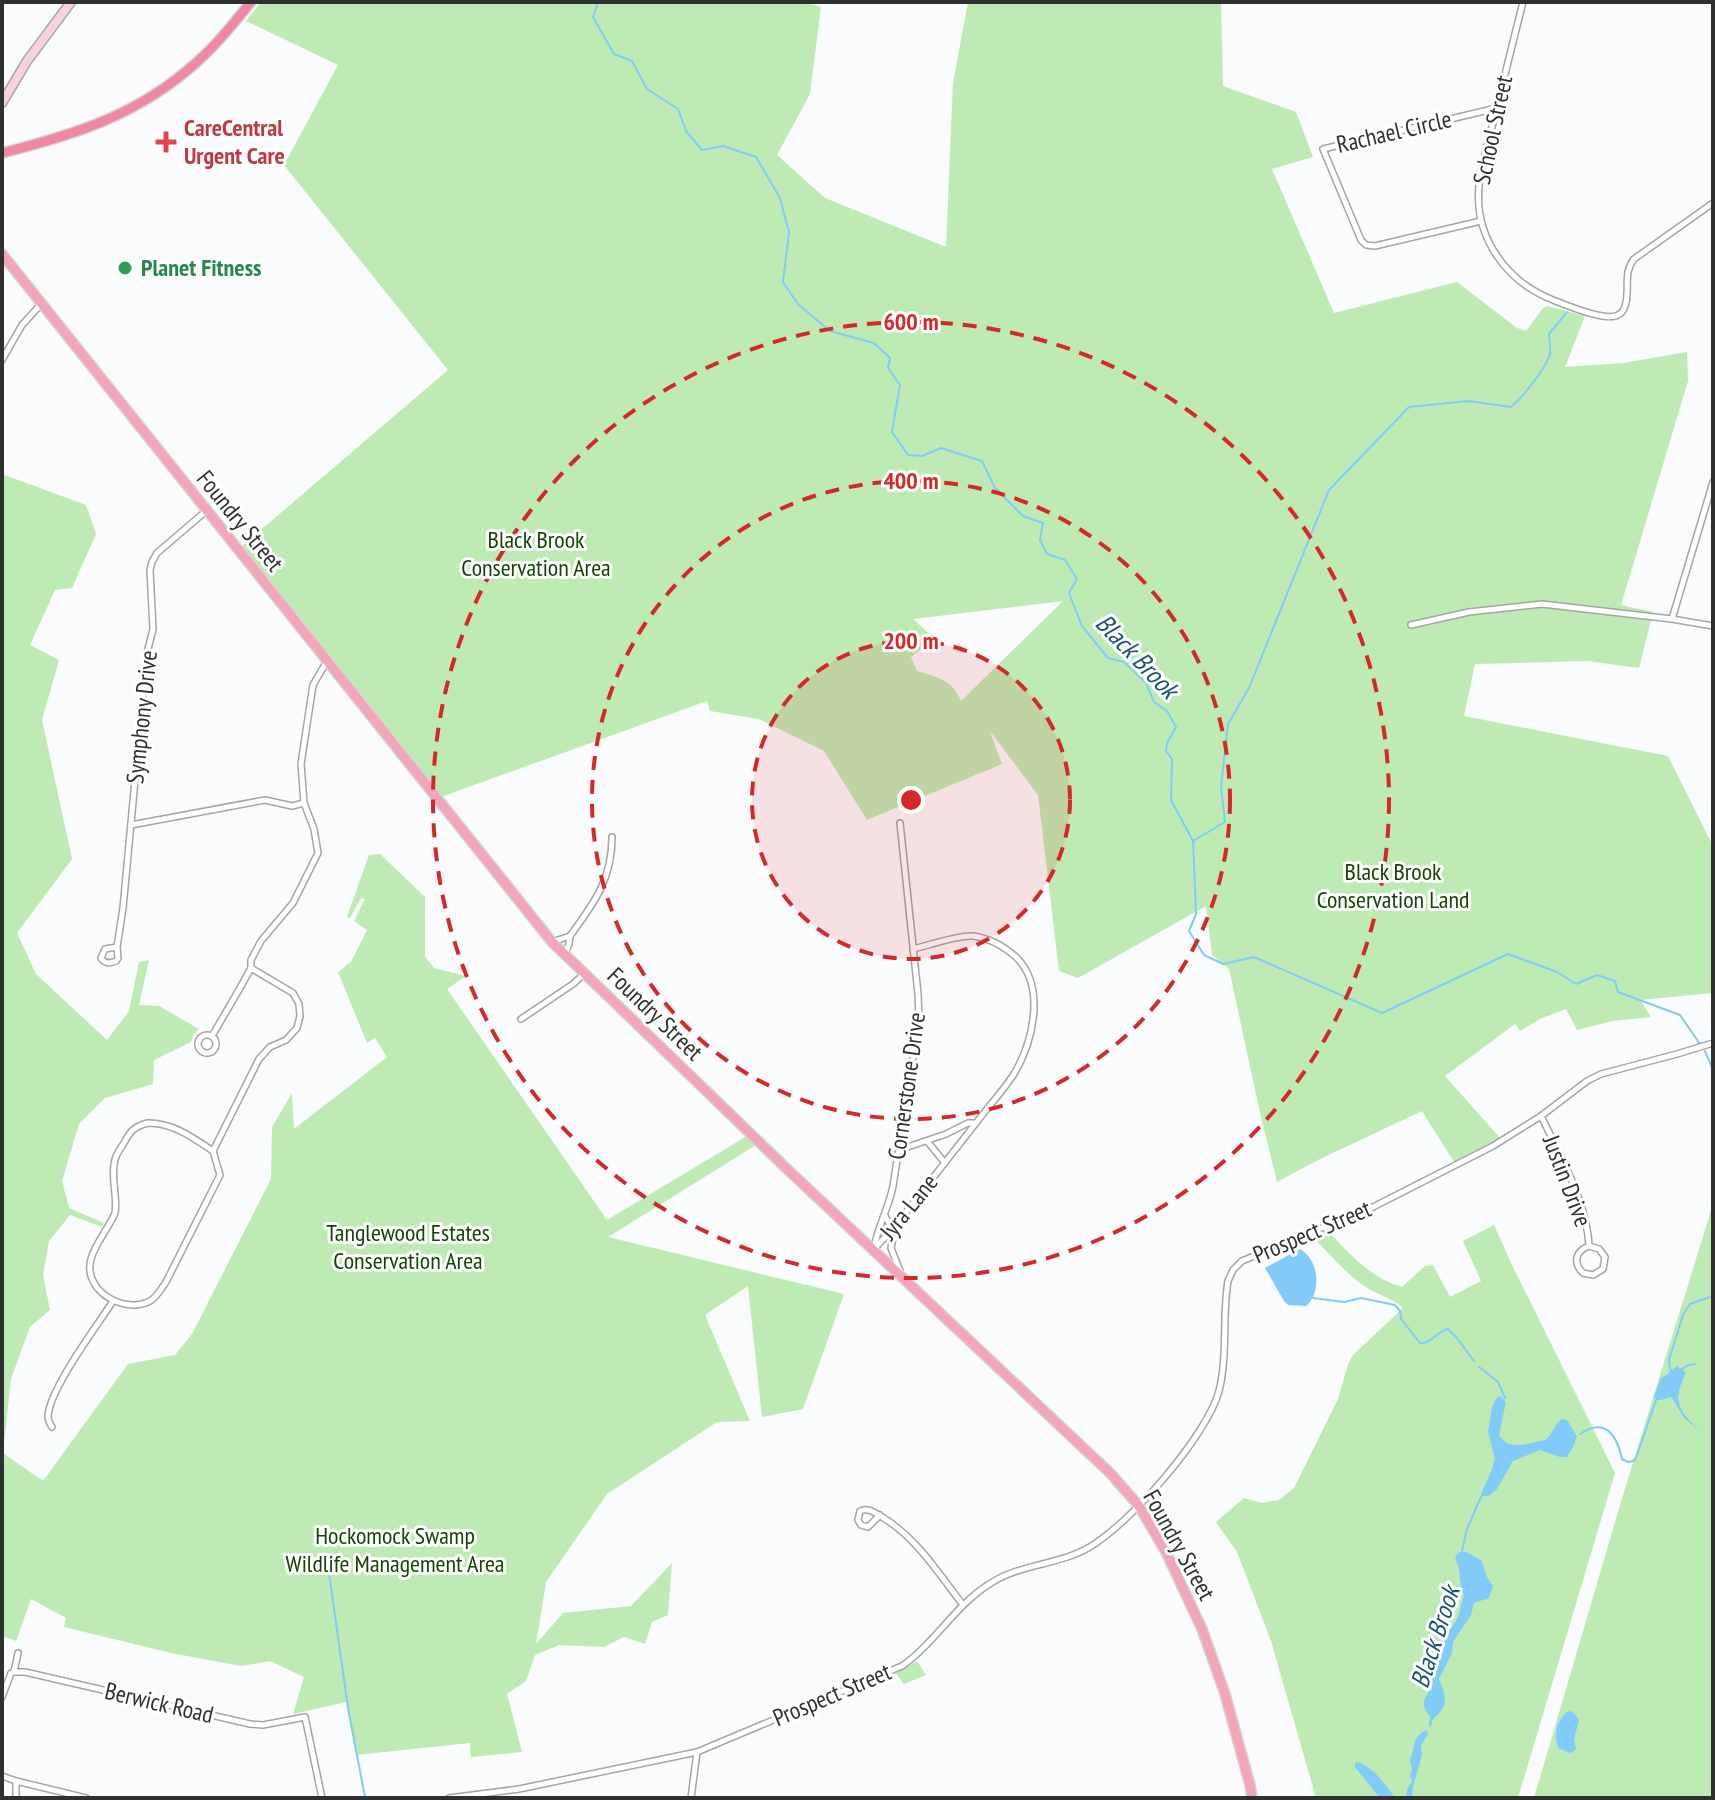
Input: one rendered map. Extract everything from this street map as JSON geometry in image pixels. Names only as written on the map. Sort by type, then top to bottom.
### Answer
[{"type":"highway","points":[[2,151],[66,136],[128,111],[189,69],[251,2]]},
{"type":"main road","points":[[2,103],[27,61],[71,2]]},
{"type":"main road","name":"Foundry Street","points":[[2,254],[552,942],[1110,1473],[1139,1506],[1166,1552],[1202,1629],[1225,1694],[1252,1798]]},
{"type":"street","points":[[238,17],[241,2]]},
{"type":"street","name":"School Street","points":[[1523,2],[1479,185],[1481,221],[1489,242],[1513,277],[1554,300],[1601,316],[1617,316],[1627,300],[1627,273],[1631,262],[1713,203]]},
{"type":"street","name":"Rachael Circle","points":[[1481,221],[1375,246],[1366,245],[1361,240],[1323,149],[1497,108]]},
{"type":"street","points":[[2,360],[22,325],[42,303]]},
{"type":"street","points":[[1672,619],[1713,482]]},
{"type":"street","name":"Symphony Drive","points":[[117,947],[147,653],[153,629],[150,570],[165,544],[206,511]]},
{"type":"street","points":[[1411,625],[1469,612],[1542,604],[1713,626]]},
{"type":"street","points":[[212,1036],[251,968],[251,960],[261,941],[293,903],[318,853],[314,829],[304,803],[301,764],[313,685],[327,661]]},
{"type":"street","points":[[131,825],[265,800],[292,806],[304,803]]},
{"type":"street","name":"Cornerstone Drive","points":[[873,1250],[876,1233],[891,1196],[919,1019],[900,823]]},
{"type":"street","points":[[564,954],[570,936],[603,884],[612,857],[612,837]]},
{"type":"street","points":[[552,942],[570,936]]},
{"type":"street","name":"Jyra Lane","points":[[873,1250],[1014,1073],[1034,1013],[1030,978],[1022,964],[997,944],[979,937],[961,937],[913,949]]},
{"type":"street","points":[[213,1151],[259,1059],[270,1047],[291,1036],[300,1016],[299,1004],[293,993],[251,968]]},
{"type":"street","points":[[521,1019],[584,974]]},
{"type":"street","name":"Prospect Street","points":[[449,1798],[519,1789],[697,1752],[898,1668],[916,1655],[982,1588],[1002,1576],[1066,1558],[1089,1548],[1152,1492],[1190,1445],[1214,1407],[1224,1364],[1227,1286],[1236,1267],[1247,1258],[1373,1207],[1493,1146],[1601,1074],[1713,1043]]},
{"type":"street","name":"Justin Drive","points":[[1541,1116],[1577,1196],[1589,1246]]},
{"type":"street","points":[[162,1123],[180,1130],[213,1151],[219,1180],[156,1297],[139,1306],[113,1301],[97,1287],[89,1265],[115,1213],[115,1158],[129,1133],[136,1126],[162,1123]]},
{"type":"street","name":"Jyra Lane","points":[[899,1150],[968,1123],[976,1123]]},
{"type":"street","name":"Jyra Lane","points":[[927,1141],[945,1163]]},
{"type":"street","points":[[885,1215],[889,1223],[895,1226],[891,1248],[904,1279]]},
{"type":"street","name":"Justin Drive","points":[[1589,1246],[1599,1249],[1605,1257],[1603,1269],[1593,1275],[1583,1273],[1576,1261],[1580,1251],[1589,1246]]},
{"type":"street","points":[[52,1427],[48,1418],[52,1402],[65,1375],[113,1301]]},
{"type":"street","points":[[880,1515],[905,1533],[963,1605]]},
{"type":"street","points":[[2,1697],[14,1672],[18,1653]]},
{"type":"street","name":"Berwick Road","points":[[14,1672],[250,1724],[263,1725],[305,1717],[322,1798]]},
{"type":"street","points":[[691,1798],[697,1752]]},
{"type":"street","points":[[2,1776],[86,1798]]},
{"type":"street","points":[[16,1781],[16,1798]]},
{"type":"green space","points":[[261,2],[805,2],[821,7],[810,94],[777,155],[825,198],[946,247],[953,83],[968,2],[1221,2],[1223,86],[1296,112],[1313,157],[1272,169],[1334,313],[1457,282],[1517,328],[1526,331],[1547,306],[1585,316],[1565,367],[1623,363],[1687,352],[1688,381],[1621,605],[1653,612],[1639,668],[1588,661],[1475,664],[1464,716],[1668,756],[1713,846],[1713,993],[1640,1000],[1651,1017],[1613,1021],[1577,1030],[1566,1009],[1520,1031],[1515,1024],[1445,1076],[1500,1138],[1454,1162],[1422,1111],[1277,1182],[1229,969],[1212,955],[1206,906],[1078,978],[1059,971],[1038,795],[990,731],[1002,764],[867,820],[824,751],[759,719],[710,711],[707,701],[441,797],[242,546],[448,370],[284,165],[338,65],[246,21]],"holes":[[[1063,601],[961,701],[949,684],[917,671],[911,657],[935,639],[913,619]]]},
{"type":"green space","name":"Hockomock Swamp Wildlife Management Area","points":[[2,474],[86,505],[96,534],[72,588],[55,590],[30,645],[59,660],[42,720],[72,859],[17,933],[36,974],[107,1040],[129,1011],[139,962],[149,960],[139,1005],[159,1006],[199,1029],[191,1042],[154,1060],[153,1084],[105,1098],[79,1124],[62,1181],[69,1208],[104,1223],[102,1227],[70,1215],[49,1241],[43,1275],[50,1310],[30,1327],[11,1379],[3,1453],[43,1481],[128,1364],[175,1355],[192,1334],[271,1179],[272,1127],[292,1093],[294,1129],[387,1057],[375,1038],[367,1043],[338,972],[351,962],[367,930],[354,921],[365,899],[361,898],[350,918],[347,917],[369,855],[380,854],[425,897],[425,957],[434,968],[466,976],[447,989],[607,1220],[747,1136],[756,1145],[608,1237],[844,1294],[803,1409],[762,1417],[748,1286],[705,1315],[750,1421],[717,1422],[607,1494],[546,1582],[536,1644],[563,1613],[631,1606],[672,1563],[668,1615],[652,1622],[645,1644],[624,1637],[604,1647],[559,1645],[535,1655],[526,1681],[507,1694],[522,1752],[471,1757],[470,1743],[356,1755],[346,1702],[293,1714],[304,1677],[270,1661],[241,1666],[64,1627],[66,1618],[31,1599],[16,1641],[2,1636]]},
{"type":"green space","points":[[1713,1204],[1713,1798],[1534,1798],[1623,1495]]},
{"type":"green space","points":[[1494,1225],[1615,1473],[1518,1798],[1316,1798],[1271,1641],[1237,1552],[1216,1522],[1244,1498],[1262,1503],[1279,1500],[1294,1488],[1338,1399],[1353,1355],[1403,1308],[1357,1281],[1312,1236],[1327,1230],[1370,1271],[1402,1287],[1425,1266],[1433,1265],[1450,1297],[1481,1281],[1463,1241]]},
{"type":"green space","points":[[917,1661],[926,1675],[904,1684],[896,1673]]},
{"type":"water","points":[[1300,1249],[1311,1261],[1316,1276],[1314,1293],[1306,1306],[1288,1305],[1265,1268]]},
{"type":"water","points":[[1677,1366],[1686,1372],[1679,1391],[1679,1404],[1700,1431],[1684,1418],[1672,1398],[1656,1400],[1654,1396],[1661,1378]]},
{"type":"water","points":[[1501,1396],[1506,1402],[1499,1435],[1508,1443],[1520,1445],[1545,1440],[1562,1419],[1567,1420],[1577,1436],[1567,1457],[1540,1450],[1513,1461],[1497,1489],[1481,1497],[1495,1459],[1488,1431],[1492,1407],[1497,1397]]},
{"type":"water","points":[[1459,1552],[1481,1560],[1493,1586],[1489,1598],[1474,1603],[1471,1615],[1453,1642],[1452,1653],[1439,1679],[1445,1703],[1431,1727],[1424,1701],[1432,1689],[1432,1675],[1445,1638],[1458,1617],[1464,1595],[1455,1557]]},
{"type":"water","points":[[1569,1711],[1579,1720],[1574,1739],[1576,1749],[1571,1753],[1559,1749],[1556,1739],[1559,1723]]},
{"type":"water","points":[[1426,1730],[1428,1734],[1421,1745],[1422,1755],[1412,1798],[1406,1798],[1412,1781],[1410,1760],[1415,1743]]},
{"type":"water","points":[[1358,1762],[1374,1772],[1395,1798],[1380,1798],[1355,1767]]},
{"type":"waterway","name":"Black Brook","points":[[598,2],[593,17],[614,54],[632,61],[647,89],[678,109],[686,131],[702,150],[723,146],[756,157],[780,198],[789,232],[783,282],[798,304],[830,331],[874,343],[890,358],[888,368],[900,385],[892,432],[908,455],[922,456],[941,448],[982,461],[995,488],[1023,516],[1043,523],[1040,540],[1047,554],[1065,560],[1077,579],[1069,593],[1082,626],[1108,658],[1124,662],[1146,683],[1154,702],[1167,711],[1176,727],[1166,751],[1172,759],[1171,800],[1193,841],[1196,914],[1189,931],[1204,955],[1223,964],[1254,957],[1382,1013],[1508,954],[1557,972],[1576,984],[1597,975],[1615,981],[1618,992],[1680,1015],[1700,1044]]},
{"type":"waterway","points":[[1193,841],[1225,822],[1221,787],[1228,724],[1249,688],[1329,490],[1409,407],[1468,401],[1511,407],[1544,367],[1550,354],[1549,334],[1567,312]]},
{"type":"waterway","name":"Black Brook","points":[[1705,1051],[1713,1070]]},
{"type":"waterway","name":"Black Brook","points":[[1672,1374],[1669,1360],[1683,1315],[1690,1304],[1713,1296]]},
{"type":"waterway","points":[[1313,1298],[1344,1302],[1361,1298],[1395,1305],[1401,1319],[1420,1343],[1448,1329],[1474,1361]]},
{"type":"waterway","points":[[1682,1369],[1695,1364]]},
{"type":"waterway","points":[[1479,1367],[1498,1382],[1505,1398]]},
{"type":"waterway","name":"Black Brook","points":[[1580,1434],[1596,1427],[1603,1428],[1613,1436],[1622,1459],[1633,1461],[1656,1400]]},
{"type":"waterway","name":"Black Brook","points":[[1462,1551],[1467,1529],[1481,1497]]},
{"type":"waterway","points":[[329,1573],[348,1708],[365,1797]]},
{"type":"place","name":"CareCentral Urgent Care","points":[[166,142]]},
{"type":"place","name":"Planet Fitness","points":[[125,268]]},
{"type":"park label","name":"Black Brook Conservation Area","points":[[536,554]]},
{"type":"park label","name":"Black Brook Conservation Land","points":[[1393,886]]},
{"type":"park label","name":"Tanglewood Estates Conservation Area","points":[[408,1247]]}]
